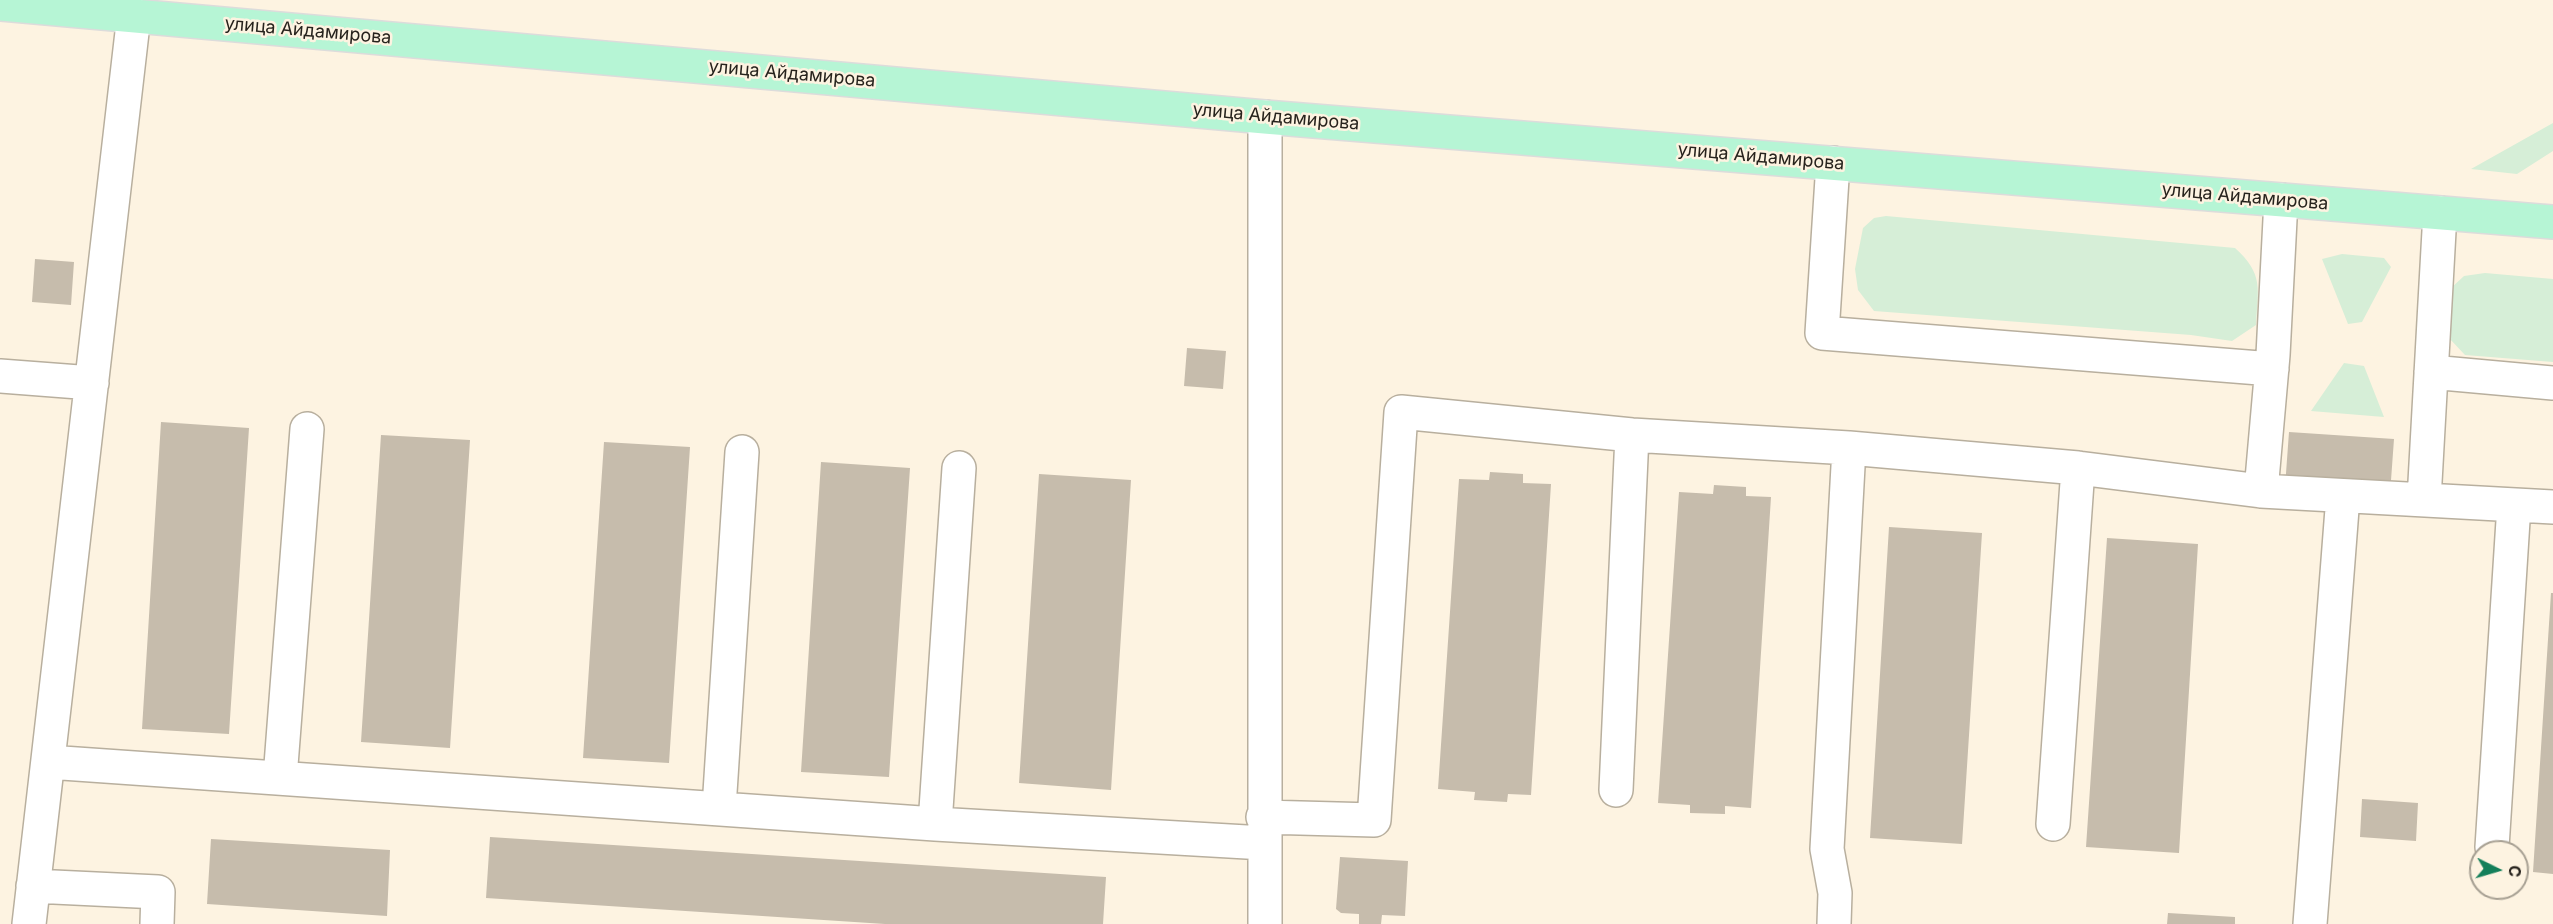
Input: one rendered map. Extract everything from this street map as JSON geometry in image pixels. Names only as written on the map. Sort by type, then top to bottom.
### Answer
[{"type":"main road","name":"улица Айдамирова","points":[[0,4],[1265,117],[2553,222]]},
{"type":"street","points":[[29,924],[134,15]]},
{"type":"street","points":[[1265,117],[1265,924]]},
{"type":"street","points":[[1833,163],[1822,333],[2272,369]]},
{"type":"street","points":[[2261,491],[2272,369],[2282,200]]},
{"type":"street","points":[[2424,500],[2440,213]]},
{"type":"street","points":[[2431,372],[2553,383]]},
{"type":"street","points":[[0,376],[92,382]]},
{"type":"street","points":[[48,762],[935,824],[1264,830],[1374,820],[1401,412],[1632,435],[1849,448],[2078,468],[2261,491],[2553,507]]},
{"type":"street","points":[[280,778],[307,429]]},
{"type":"street","points":[[1616,790],[1632,435]]},
{"type":"street","points":[[1834,924],[1835,893],[1827,849],[1849,448]]},
{"type":"street","points":[[719,808],[742,452]]},
{"type":"street","points":[[935,824],[959,468]]},
{"type":"street","points":[[2053,824],[2078,468]]},
{"type":"street","points":[[2310,924],[2343,496]]},
{"type":"street","points":[[2492,840],[2514,505]]},
{"type":"street","points":[[33,886],[158,892],[157,924]]},
{"type":"green space","points":[[2553,123],[2553,151],[2517,174],[2471,169]]},
{"type":"green space","points":[[1886,216],[2235,248],[2255,274],[2258,292],[2256,325],[2232,341],[2191,335],[1874,311],[1858,290],[1855,269],[1863,228],[1874,218]]},
{"type":"green space","points":[[2342,254],[2384,258],[2391,267],[2362,322],[2348,324],[2322,259]]},
{"type":"green space","points":[[2485,273],[2553,279],[2553,362],[2465,355],[2449,338],[2451,288],[2464,276]]},
{"type":"green space","points":[[2344,363],[2364,366],[2384,417],[2311,411]]},
{"type":"building","points":[[35,259],[74,262],[71,305],[32,302]]},
{"type":"building","points":[[1187,348],[1226,351],[1223,389],[1184,386]]},
{"type":"building","points":[[161,422],[249,428],[229,734],[142,729]]},
{"type":"building","points":[[2289,432],[2394,439],[2390,494],[2285,487]]},
{"type":"building","points":[[381,435],[470,440],[450,748],[361,742]]},
{"type":"building","points":[[604,442],[690,447],[669,763],[583,758]]},
{"type":"building","points":[[821,462],[910,468],[889,777],[801,772]]},
{"type":"building","points":[[1490,472],[1523,474],[1523,483],[1551,484],[1531,795],[1508,794],[1507,802],[1474,800],[1475,792],[1438,789],[1459,479],[1489,480]]},
{"type":"building","points":[[1039,474],[1131,480],[1111,790],[1019,783]]},
{"type":"building","points":[[1714,485],[1746,487],[1746,496],[1771,497],[1751,808],[1725,806],[1725,814],[1690,813],[1690,805],[1658,803],[1679,492],[1713,494]]},
{"type":"building","points":[[1889,527],[1982,533],[1962,844],[1870,838]]},
{"type":"building","points":[[2107,538],[2198,544],[2179,853],[2086,847]]},
{"type":"building","points":[[2551,593],[2553,593],[2553,874],[2533,872]]},
{"type":"building","points":[[2362,799],[2418,803],[2416,841],[2360,837]]},
{"type":"building","points":[[490,837],[1106,877],[1103,924],[885,924],[486,898]]},
{"type":"building","points":[[211,839],[390,850],[387,916],[207,904]]},
{"type":"building","points":[[1340,857],[1408,861],[1405,916],[1382,915],[1381,924],[1359,924],[1359,914],[1341,913],[1336,909]]},
{"type":"building","points":[[2168,913],[2235,917],[2235,924],[2167,924]]}]
